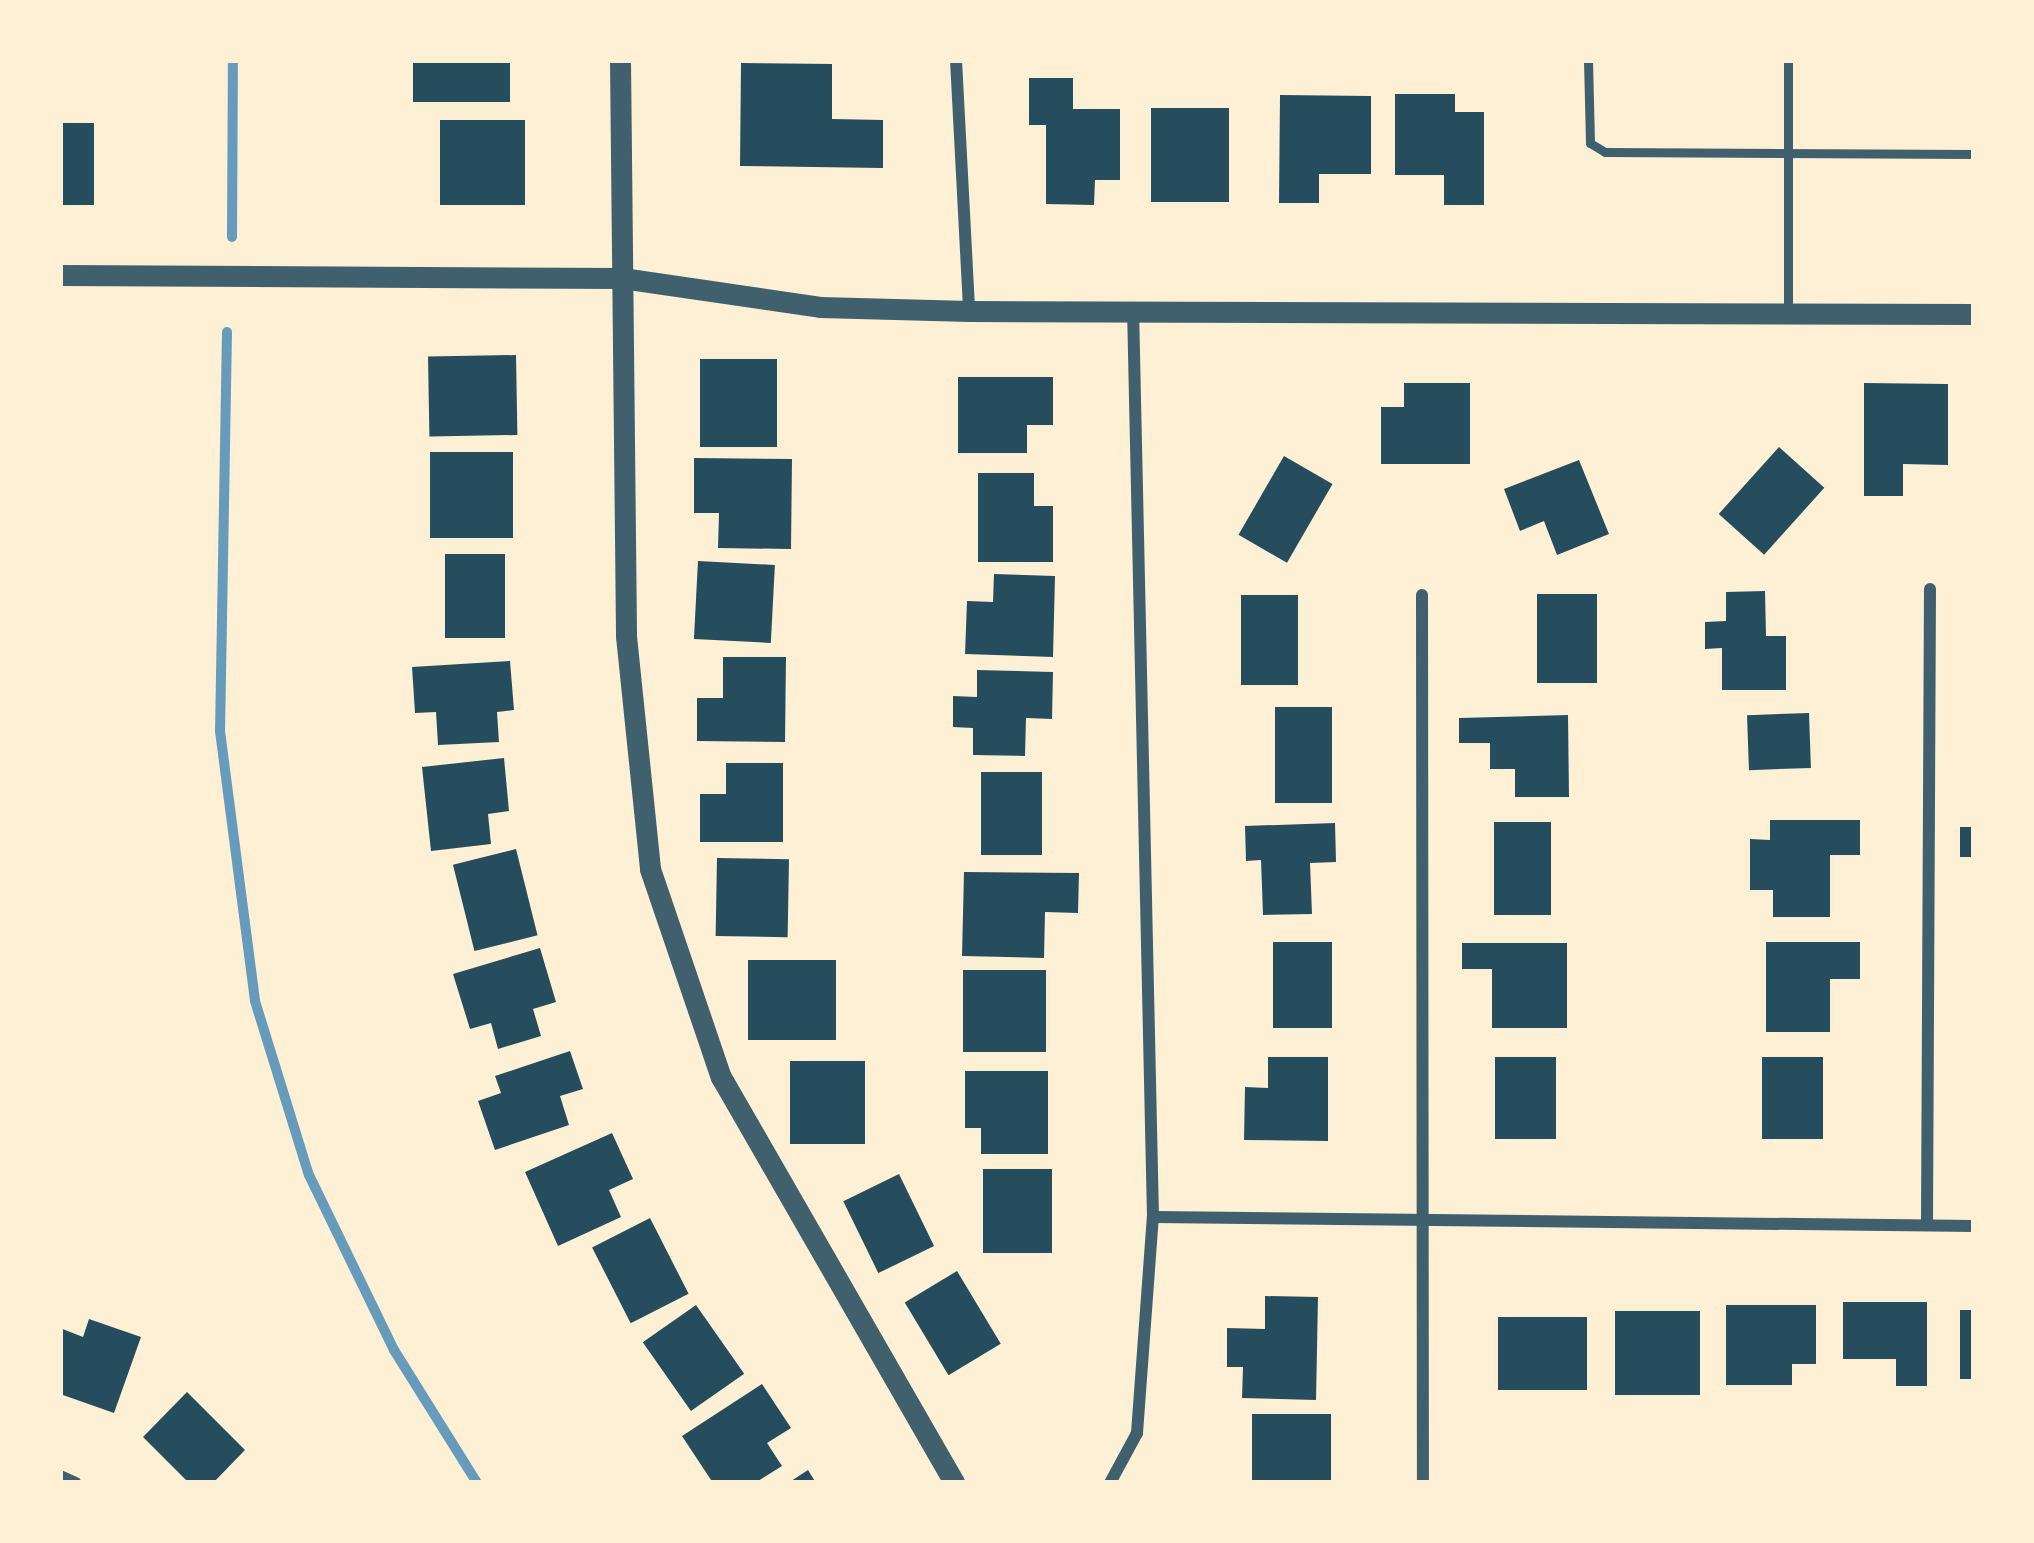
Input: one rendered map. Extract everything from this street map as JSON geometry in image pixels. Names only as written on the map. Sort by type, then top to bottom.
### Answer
[{"type":"street","points":[[620,60],[626,636],[650,869],[722,1077],[954,1483]]},
{"type":"street","points":[[956,60],[969,311]]},
{"type":"street","points":[[60,275],[622,278],[820,307],[969,311],[1974,314]]},
{"type":"street","points":[[1110,1483],[1137,1433],[1153,1217],[1133,311]]},
{"type":"street","points":[[1927,1223],[1930,590]]},
{"type":"street","points":[[1422,595],[1423,1483]]},
{"type":"street","points":[[1153,1217],[1974,1226]]},
{"type":"street","points":[[60,1476],[76,1483]]},
{"type":"lane","points":[[1588,60],[1590,143],[1605,152],[1974,154]]},
{"type":"lane","points":[[1788,60],[1788,314]]},
{"type":"building","points":[[413,60],[510,60],[510,102],[413,102]]},
{"type":"building","points":[[741,63],[832,64],[832,119],[883,120],[883,168],[740,166]]},
{"type":"building","points":[[1029,78],[1073,78],[1073,109],[1120,109],[1120,180],[1095,180],[1094,205],[1046,204],[1046,125],[1029,125]]},
{"type":"building","points":[[1395,94],[1455,94],[1455,112],[1484,112],[1484,205],[1444,205],[1444,175],[1395,175]]},
{"type":"building","points":[[1280,95],[1371,96],[1371,174],[1319,174],[1319,203],[1279,203]]},
{"type":"building","points":[[1151,108],[1229,108],[1229,202],[1151,202]]},
{"type":"building","points":[[440,120],[525,120],[525,205],[440,205]]},
{"type":"building","points":[[60,123],[94,123],[94,205],[60,205]]},
{"type":"building","points":[[516,355],[517,435],[429,437],[428,357]]},
{"type":"building","points":[[700,359],[777,359],[777,447],[700,447]]},
{"type":"building","points":[[958,377],[1053,377],[1053,425],[1027,425],[1027,453],[958,453]]},
{"type":"building","points":[[1404,383],[1470,383],[1470,464],[1381,464],[1381,407],[1404,407]]},
{"type":"building","points":[[1864,383],[1948,384],[1948,465],[1903,464],[1903,496],[1864,496]]},
{"type":"building","points":[[1779,447],[1824,488],[1764,555],[1719,514]]},
{"type":"building","points":[[430,452],[513,452],[513,538],[430,538]]},
{"type":"building","points":[[1284,456],[1332,484],[1287,563],[1238,535]]},
{"type":"building","points":[[694,458],[792,459],[791,549],[718,548],[719,513],[694,513]]},
{"type":"building","points":[[1579,460],[1609,534],[1557,555],[1544,521],[1520,531],[1504,489]]},
{"type":"building","points":[[978,473],[1034,473],[1034,506],[1053,506],[1053,562],[978,562]]},
{"type":"building","points":[[445,554],[505,554],[505,638],[445,638]]},
{"type":"building","points":[[698,561],[775,565],[771,643],[694,639]]},
{"type":"building","points":[[994,574],[1055,576],[1053,657],[965,654],[967,601],[993,602]]},
{"type":"building","points":[[1765,591],[1766,636],[1786,636],[1786,690],[1722,690],[1722,648],[1705,649],[1705,622],[1726,621],[1726,592]]},
{"type":"building","points":[[1537,594],[1597,594],[1597,683],[1537,683]]},
{"type":"building","points":[[1241,595],[1298,595],[1298,685],[1241,685]]},
{"type":"building","points":[[723,657],[786,657],[785,742],[697,741],[697,698],[723,698]]},
{"type":"building","points":[[510,661],[514,710],[497,712],[499,742],[438,745],[436,712],[415,713],[412,667]]},
{"type":"building","points":[[977,670],[1053,672],[1052,719],[1026,718],[1025,756],[973,755],[973,728],[953,727],[953,696],[977,697]]},
{"type":"building","points":[[1275,707],[1332,707],[1332,803],[1275,803]]},
{"type":"building","points":[[1809,713],[1811,768],[1749,770],[1747,715]]},
{"type":"building","points":[[1568,715],[1569,797],[1515,797],[1515,769],[1490,769],[1490,743],[1459,743],[1459,718]]},
{"type":"building","points":[[504,758],[509,811],[488,814],[491,844],[431,851],[422,767]]},
{"type":"building","points":[[726,763],[783,763],[783,842],[700,842],[700,794],[726,794]]},
{"type":"building","points":[[981,772],[1042,772],[1042,855],[981,855]]},
{"type":"building","points":[[1770,820],[1860,820],[1860,855],[1830,855],[1830,917],[1773,917],[1773,890],[1750,890],[1750,839],[1770,840]]},
{"type":"building","points":[[1494,822],[1551,822],[1551,915],[1494,915]]},
{"type":"building","points":[[1335,823],[1336,862],[1310,863],[1312,914],[1263,915],[1261,860],[1246,861],[1245,826]]},
{"type":"building","points":[[1960,827],[1974,827],[1974,857],[1960,857]]},
{"type":"building","points":[[516,849],[538,935],[474,951],[453,865]]},
{"type":"building","points":[[717,858],[789,859],[788,937],[716,936]]},
{"type":"building","points":[[964,872],[1079,873],[1078,913],[1045,912],[1044,958],[962,956]]},
{"type":"building","points":[[1273,942],[1332,942],[1332,1028],[1273,1028]]},
{"type":"building","points":[[1766,942],[1860,942],[1860,979],[1830,979],[1830,1032],[1766,1032]]},
{"type":"building","points":[[1462,943],[1567,943],[1567,1028],[1492,1028],[1492,969],[1462,969]]},
{"type":"building","points":[[540,948],[556,1002],[533,1009],[541,1036],[498,1049],[491,1023],[470,1029],[453,974]]},
{"type":"building","points":[[748,960],[836,960],[836,1040],[748,1040]]},
{"type":"building","points":[[963,970],[1046,970],[1046,1052],[963,1052]]},
{"type":"building","points":[[570,1051],[583,1089],[560,1096],[569,1125],[495,1150],[478,1101],[501,1093],[495,1076]]},
{"type":"building","points":[[1268,1057],[1328,1057],[1328,1141],[1244,1140],[1245,1087],[1268,1088]]},
{"type":"building","points":[[1495,1057],[1556,1057],[1556,1139],[1495,1139]]},
{"type":"building","points":[[1762,1057],[1823,1057],[1823,1139],[1762,1139]]},
{"type":"building","points":[[790,1061],[865,1061],[865,1144],[790,1144]]},
{"type":"building","points":[[965,1071],[1048,1071],[1048,1154],[981,1154],[981,1128],[965,1128]]},
{"type":"building","points":[[612,1133],[633,1179],[609,1190],[621,1217],[558,1246],[525,1172]]},
{"type":"building","points":[[983,1169],[1052,1169],[1052,1253],[983,1253]]},
{"type":"building","points":[[899,1174],[934,1246],[878,1273],[843,1201]]},
{"type":"building","points":[[650,1218],[689,1294],[631,1323],[592,1248]]},
{"type":"building","points":[[957,1271],[1001,1344],[948,1375],[905,1302]]},
{"type":"building","points":[[1265,1296],[1318,1297],[1316,1400],[1242,1398],[1243,1367],[1227,1367],[1227,1328],[1265,1329]]},
{"type":"building","points":[[1843,1302],[1927,1302],[1927,1386],[1896,1386],[1896,1359],[1843,1359]]},
{"type":"building","points":[[696,1305],[744,1374],[691,1411],[643,1342]]},
{"type":"building","points":[[1726,1305],[1816,1305],[1816,1364],[1792,1364],[1792,1385],[1726,1385]]},
{"type":"building","points":[[1960,1310],[1974,1310],[1974,1379],[1960,1379]]},
{"type":"building","points":[[1615,1311],[1700,1311],[1700,1395],[1615,1395]]},
{"type":"building","points":[[1498,1317],[1587,1317],[1587,1390],[1498,1390]]},
{"type":"building","points":[[89,1319],[141,1337],[114,1413],[60,1394],[60,1328],[83,1337]]},
{"type":"building","points":[[762,1384],[791,1428],[767,1443],[782,1466],[755,1483],[713,1483],[682,1436]]},
{"type":"building","points":[[187,1392],[245,1450],[213,1483],[189,1483],[143,1437]]},
{"type":"building","points":[[1252,1414],[1331,1414],[1331,1483],[1252,1483]]},
{"type":"building","points":[[808,1470],[816,1483],[788,1483]]},
{"type":"waterway","points":[[232,237],[233,60]]},
{"type":"waterway","points":[[227,332],[220,731],[255,1001],[309,1175],[394,1350],[477,1483]]}]
